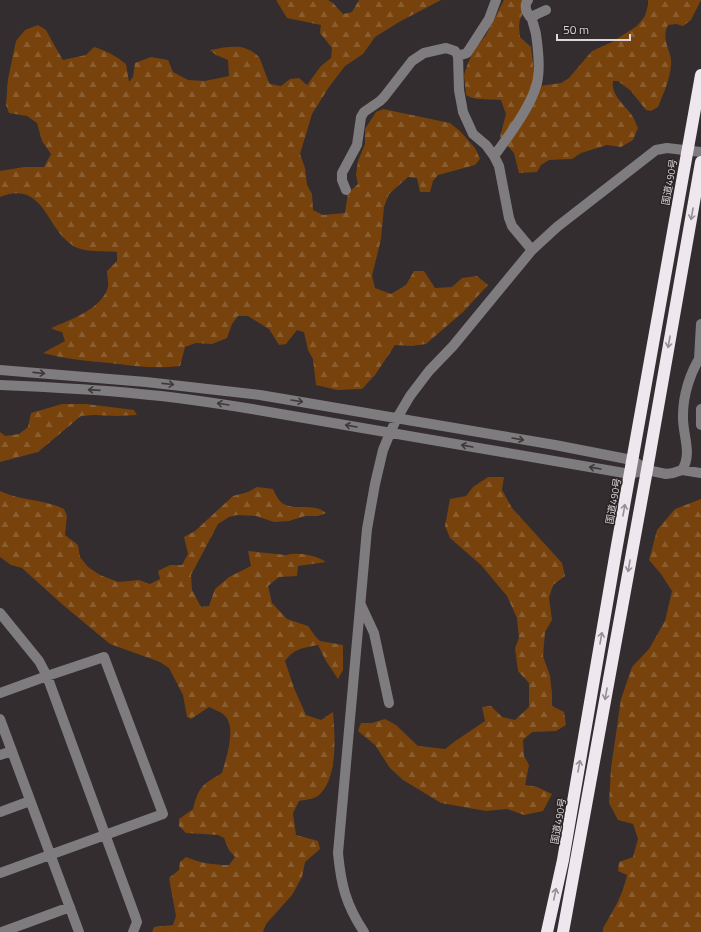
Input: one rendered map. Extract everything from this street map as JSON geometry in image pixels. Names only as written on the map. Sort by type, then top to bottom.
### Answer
[{"type":"highway","name":"国道490号","points":[[547,932],[563,860],[632,460],[701,75]]},
{"type":"highway","points":[[563,932],[701,162]]},
{"type":"street","points":[[458,56],[467,53],[488,19],[496,0]]},
{"type":"street","points":[[494,156],[529,104],[538,79],[539,60],[536,32],[532,19],[528,15],[525,3],[528,0]]},
{"type":"street","points":[[532,19],[535,15],[546,10]]},
{"type":"street","points":[[346,190],[342,180],[342,173],[357,145],[361,117],[364,112],[380,102],[412,61],[424,53],[446,48],[455,51],[458,56],[459,90],[463,112],[473,134],[486,145],[499,166],[508,218],[512,226],[532,250]]},
{"type":"street","points":[[364,932],[350,908],[345,895],[341,880],[338,853],[345,757],[367,529],[383,450],[390,433],[410,396],[429,371],[453,346],[532,250],[557,226],[656,150],[667,148],[701,152]]},
{"type":"street","points":[[682,470],[687,459],[683,417],[684,403],[691,378],[700,358],[701,324]]},
{"type":"street","points":[[0,370],[146,382],[267,396],[632,460],[647,470],[666,474],[682,470],[701,472]]},
{"type":"street","points":[[0,385],[81,389],[187,399],[630,474],[647,470]]},
{"type":"street","points":[[701,409],[701,425]]},
{"type":"street","points":[[360,605],[374,633],[388,703]]},
{"type":"street","points":[[0,613],[4,626],[39,662],[47,676],[135,916],[137,922],[133,932]]},
{"type":"street","points":[[0,693],[104,657],[163,814],[0,873]]},
{"type":"street","points":[[0,720],[79,932]]},
{"type":"street","points":[[0,755],[12,751]]},
{"type":"street","points":[[0,812],[30,801]]},
{"type":"street","points":[[2,932],[70,907]]},
{"type":"green space","points":[[276,0],[328,0],[333,3],[343,14],[352,12],[359,0],[441,0],[399,22],[375,37],[363,54],[345,66],[329,87],[312,114],[300,154],[305,168],[307,185],[312,194],[313,210],[323,215],[345,213],[348,193],[358,184],[356,175],[358,161],[365,144],[365,129],[376,112],[383,109],[450,123],[460,131],[475,148],[480,159],[475,165],[438,175],[433,181],[430,192],[420,192],[417,178],[408,177],[389,194],[384,207],[381,239],[372,276],[375,288],[391,294],[406,285],[414,271],[424,271],[435,288],[452,287],[462,278],[477,276],[488,285],[463,312],[426,344],[411,346],[395,345],[375,375],[362,389],[337,390],[316,385],[313,359],[308,350],[304,332],[297,330],[286,344],[279,345],[269,329],[248,316],[238,316],[232,324],[227,338],[212,344],[196,343],[185,347],[180,366],[136,366],[76,360],[43,353],[65,341],[62,332],[51,328],[84,313],[99,302],[105,295],[108,287],[107,271],[117,261],[117,252],[94,251],[77,248],[63,237],[35,200],[26,195],[15,193],[0,197],[0,171],[24,167],[44,167],[51,154],[42,141],[37,123],[27,116],[9,113],[6,105],[8,79],[16,41],[25,30],[38,25],[46,30],[63,60],[86,55],[94,47],[111,54],[126,64],[129,82],[133,77],[135,63],[151,57],[168,60],[173,72],[188,80],[205,81],[229,76],[228,60],[216,55],[210,50],[229,47],[242,47],[248,49],[259,57],[270,84],[281,86],[290,79],[299,78],[307,85],[321,66],[331,58],[332,48],[320,33],[321,25],[287,18]]},
{"type":"green space","points":[[504,0],[530,0],[531,5],[520,19],[520,37],[531,47],[533,82],[540,86],[561,83],[569,78],[592,51],[612,42],[637,26],[645,16],[648,0],[701,0],[691,20],[683,26],[676,24],[668,25],[665,36],[671,60],[670,71],[666,87],[658,107],[651,111],[646,110],[631,91],[618,81],[613,81],[616,96],[633,117],[638,128],[633,140],[621,147],[607,145],[581,153],[572,159],[549,160],[541,165],[537,172],[519,173],[514,153],[500,137],[506,114],[501,100],[478,99],[466,95],[464,75],[476,47],[486,35]]},
{"type":"green space","points":[[62,404],[86,404],[134,410],[137,415],[81,416],[38,452],[0,462],[0,432],[5,436],[19,434],[28,427],[31,413]]},
{"type":"green space","points":[[488,477],[504,477],[502,490],[512,508],[562,563],[565,576],[553,585],[549,598],[552,620],[545,632],[543,656],[550,676],[552,706],[564,712],[566,725],[556,731],[532,732],[523,740],[524,756],[529,765],[525,785],[537,787],[552,794],[543,811],[524,815],[507,809],[486,811],[441,803],[403,780],[390,768],[375,745],[358,731],[361,723],[372,723],[385,719],[396,725],[418,746],[445,749],[485,721],[482,707],[491,706],[502,717],[515,720],[529,707],[529,683],[518,671],[515,648],[519,638],[517,618],[507,596],[481,565],[450,538],[445,526],[450,499],[466,496],[473,487]]},
{"type":"green space","points":[[257,487],[273,489],[279,500],[290,506],[314,508],[326,513],[318,516],[305,516],[289,521],[274,522],[256,516],[237,515],[229,517],[218,524],[191,575],[192,590],[201,607],[209,606],[215,589],[229,577],[251,566],[248,551],[286,555],[307,555],[326,562],[298,566],[297,576],[279,577],[268,586],[272,603],[287,619],[308,626],[320,641],[343,645],[343,670],[338,679],[326,661],[318,645],[296,651],[292,653],[285,661],[294,688],[306,715],[321,720],[333,712],[334,756],[329,778],[325,788],[319,795],[299,801],[293,813],[296,835],[318,841],[320,849],[305,862],[302,877],[292,895],[266,924],[263,932],[152,932],[154,927],[173,925],[176,916],[169,878],[179,870],[180,862],[186,857],[196,861],[218,865],[229,865],[235,857],[229,850],[224,838],[218,835],[186,833],[179,826],[179,819],[193,809],[197,795],[202,787],[222,773],[230,742],[230,726],[223,714],[209,707],[191,719],[187,717],[183,695],[169,668],[160,662],[110,644],[63,605],[22,568],[11,565],[0,557],[0,491],[16,497],[49,503],[64,509],[67,516],[65,535],[78,545],[80,557],[88,567],[100,575],[118,582],[139,580],[150,584],[160,579],[158,571],[170,565],[182,565],[188,554],[184,537],[195,531],[233,496],[248,492]]},
{"type":"green space","points":[[701,499],[701,932],[603,932],[603,928],[620,896],[627,875],[618,871],[619,862],[633,857],[638,839],[633,824],[618,820],[609,803],[611,768],[621,699],[632,667],[649,649],[665,621],[672,591],[661,574],[649,560],[657,530],[675,509]]}]
